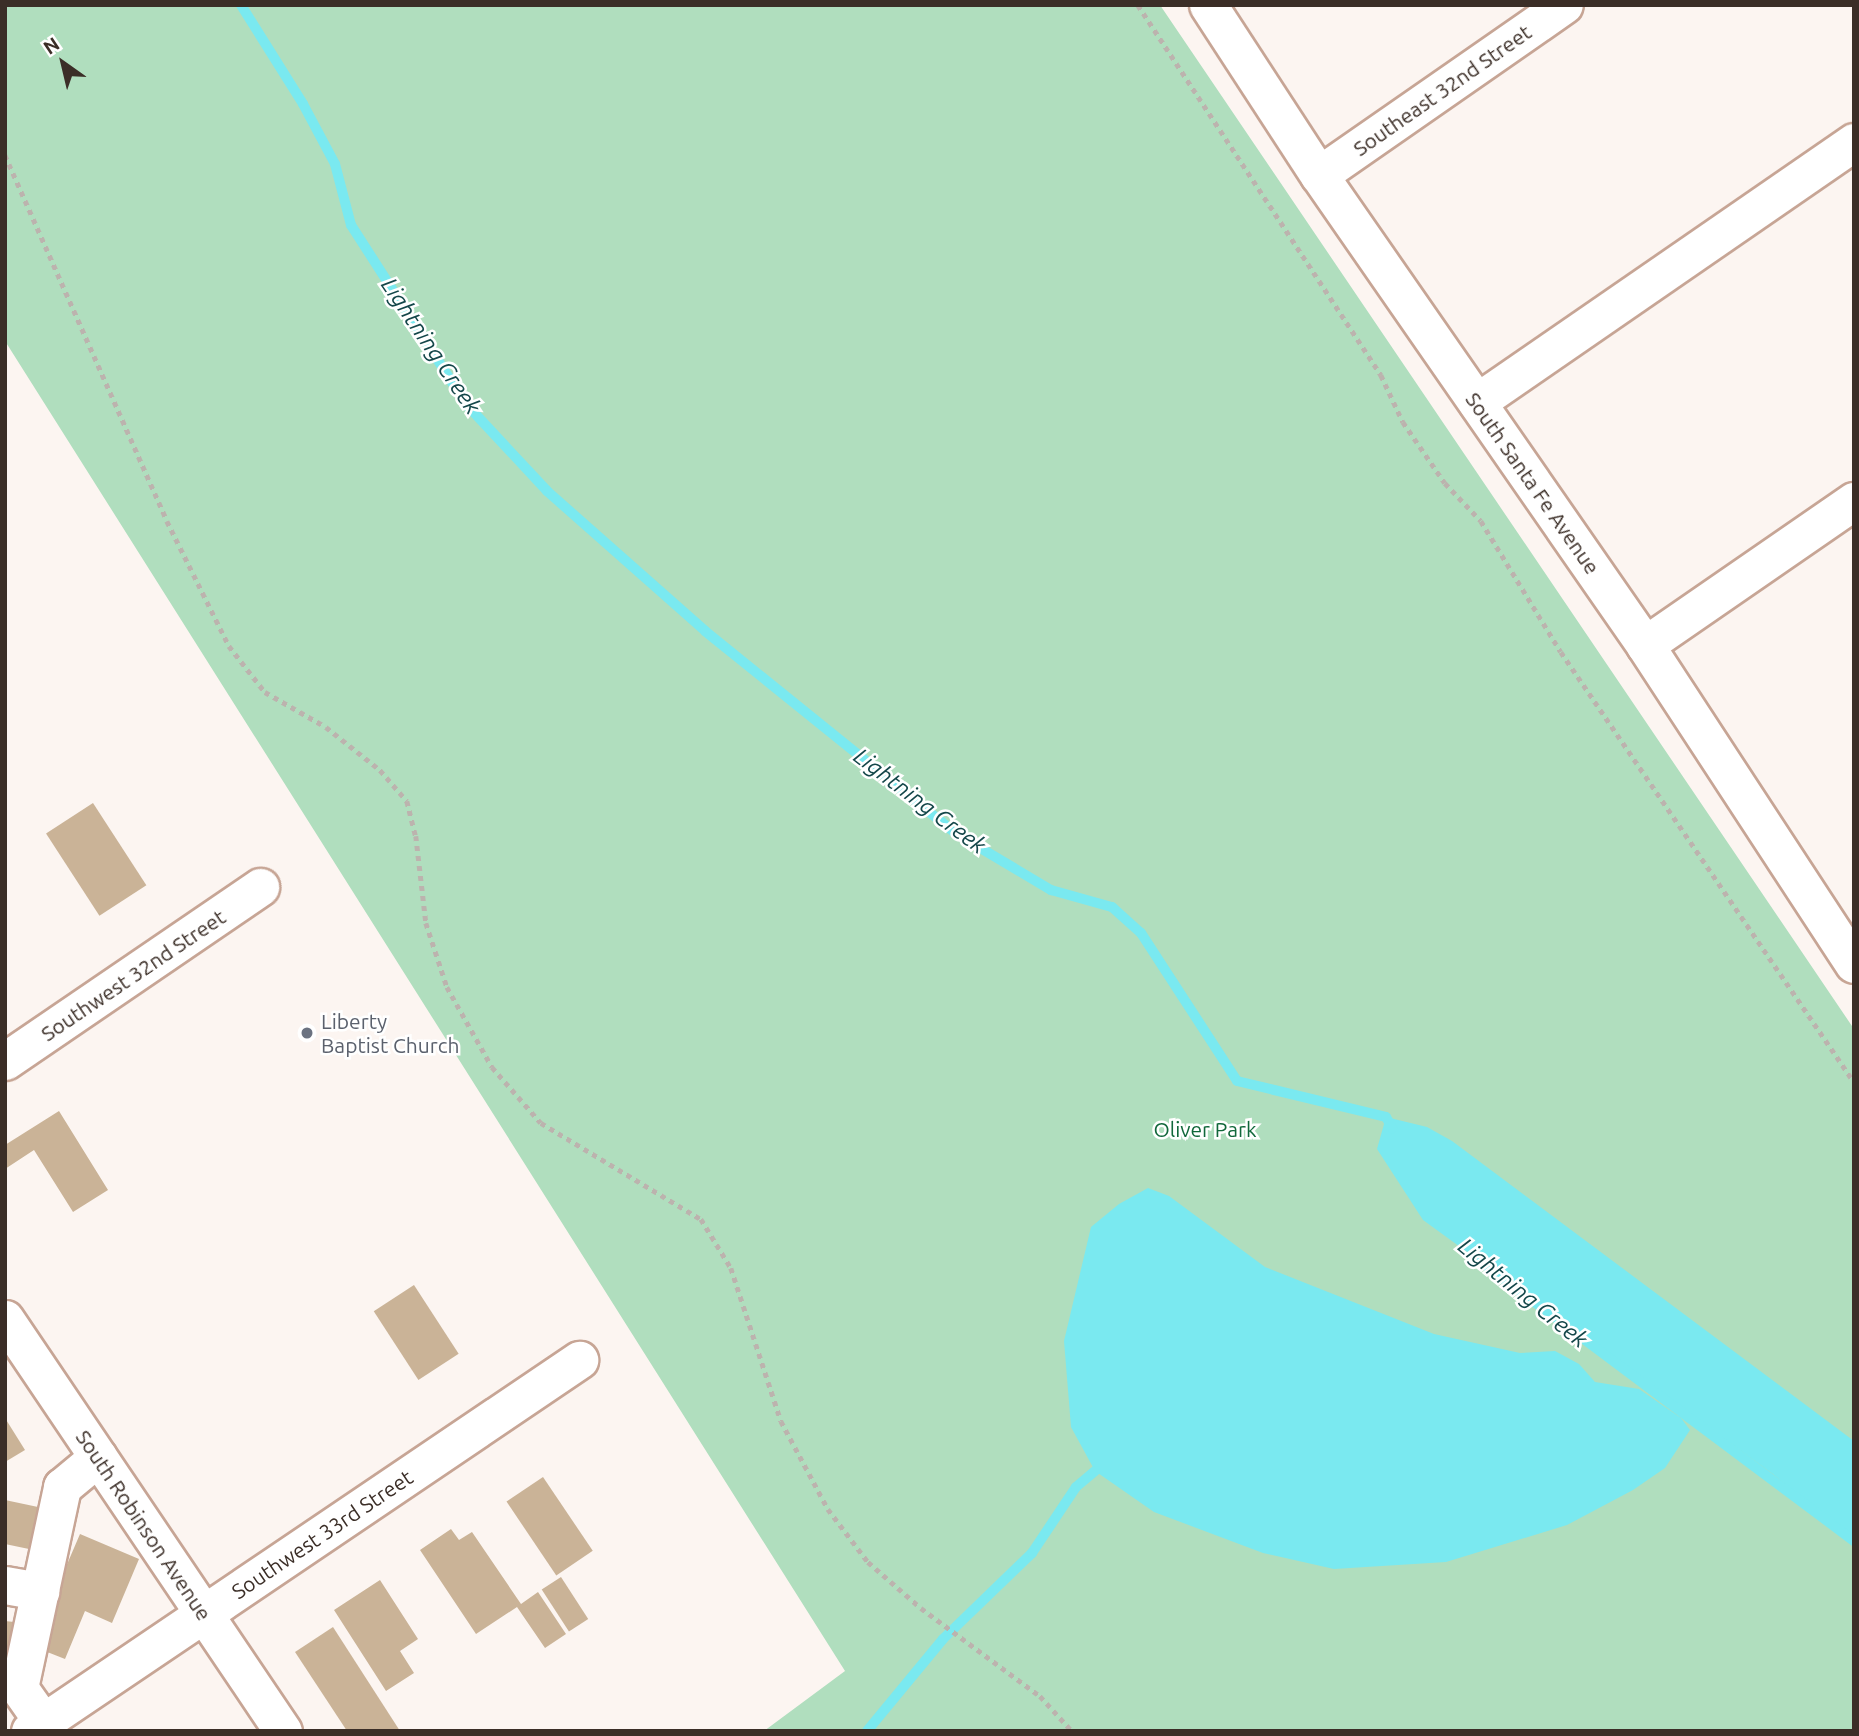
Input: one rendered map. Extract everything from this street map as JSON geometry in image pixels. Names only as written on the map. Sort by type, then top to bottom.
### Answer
[{"type":"street","name":"South Santa Fe Avenue","points":[[1208,5],[1319,175],[1645,645],[1854,964]]},
{"type":"street","name":"Southeast 32nd Street","points":[[1319,175],[1564,5]]},
{"type":"street","points":[[1477,402],[1854,142]]},
{"type":"street","points":[[1645,645],[1854,500]]},
{"type":"street","name":"Southwest 32nd Street","points":[[5,1061],[260,887]]},
{"type":"street","name":"South Robinson Avenue","points":[[5,1319],[283,1731]]},
{"type":"street","name":"Southwest 33rd Street","points":[[36,1727],[579,1360]]},
{"type":"street","points":[[36,1727],[19,1688],[23,1588],[62,1487],[98,1457]]},
{"type":"path","points":[[1138,5],[1381,375],[1403,422],[1445,483],[1481,521],[1561,652],[1854,1082]]},
{"type":"path","points":[[5,155],[167,521],[229,646],[265,692],[326,727],[380,770],[407,801],[416,836],[426,923],[447,986],[492,1067],[541,1123],[701,1219],[731,1268],[781,1421],[828,1509],[868,1562],[921,1608],[1040,1696],[1072,1731]]},
{"type":"green space","name":"Oliver Park","points":[[5,5],[1160,5],[1854,1029],[1854,1731],[764,1731],[845,1671],[5,341]]},
{"type":"water","points":[[1386,1117],[1427,1127],[1452,1141],[1854,1441],[1854,1541],[1773,1474],[1423,1220],[1377,1149]]},
{"type":"water","points":[[1148,1188],[1169,1196],[1265,1267],[1434,1334],[1520,1353],[1555,1351],[1579,1364],[1595,1382],[1639,1389],[1681,1418],[1690,1430],[1665,1468],[1633,1490],[1567,1525],[1446,1562],[1334,1569],[1263,1553],[1154,1512],[1095,1471],[1071,1427],[1064,1341],[1091,1227],[1119,1204]]},
{"type":"building","points":[[93,803],[146,885],[99,916],[46,833]]},
{"type":"building","points":[[59,1111],[108,1190],[73,1212],[34,1150],[5,1169],[5,1145]]},
{"type":"building","points":[[414,1285],[459,1354],[418,1380],[374,1311]]},
{"type":"building","points":[[5,1418],[25,1450],[5,1462]]},
{"type":"building","points":[[543,1477],[593,1551],[556,1575],[507,1502]]},
{"type":"building","points":[[5,1500],[38,1507],[29,1549],[5,1544]]},
{"type":"building","points":[[451,1529],[459,1540],[472,1532],[521,1604],[538,1592],[566,1634],[545,1648],[517,1607],[476,1634],[420,1550]]},
{"type":"building","points":[[80,1534],[139,1559],[112,1623],[85,1611],[65,1659],[32,1646]]},
{"type":"building","points":[[561,1577],[588,1619],[569,1631],[542,1590]]},
{"type":"building","points":[[380,1580],[418,1639],[400,1651],[414,1673],[386,1691],[334,1610]]},
{"type":"building","points":[[5,1621],[14,1622],[6,1660],[5,1660]]},
{"type":"building","points":[[333,1627],[400,1731],[347,1731],[295,1652]]},
{"type":"waterway","name":"Lightning Creek","points":[[241,5],[303,104],[335,164],[351,225],[466,404],[547,491],[705,631],[955,833],[1051,890],[1112,907],[1141,933],[1237,1081],[1386,1117],[1392,1128]]},
{"type":"waterway","name":"Lightning Creek","points":[[1481,1262],[1854,1541]]},
{"type":"waterway","points":[[867,1731],[943,1639],[1032,1553],[1076,1487],[1095,1471]]},
{"type":"place","name":"Liberty Baptist Church","points":[[307,1033]]}]
